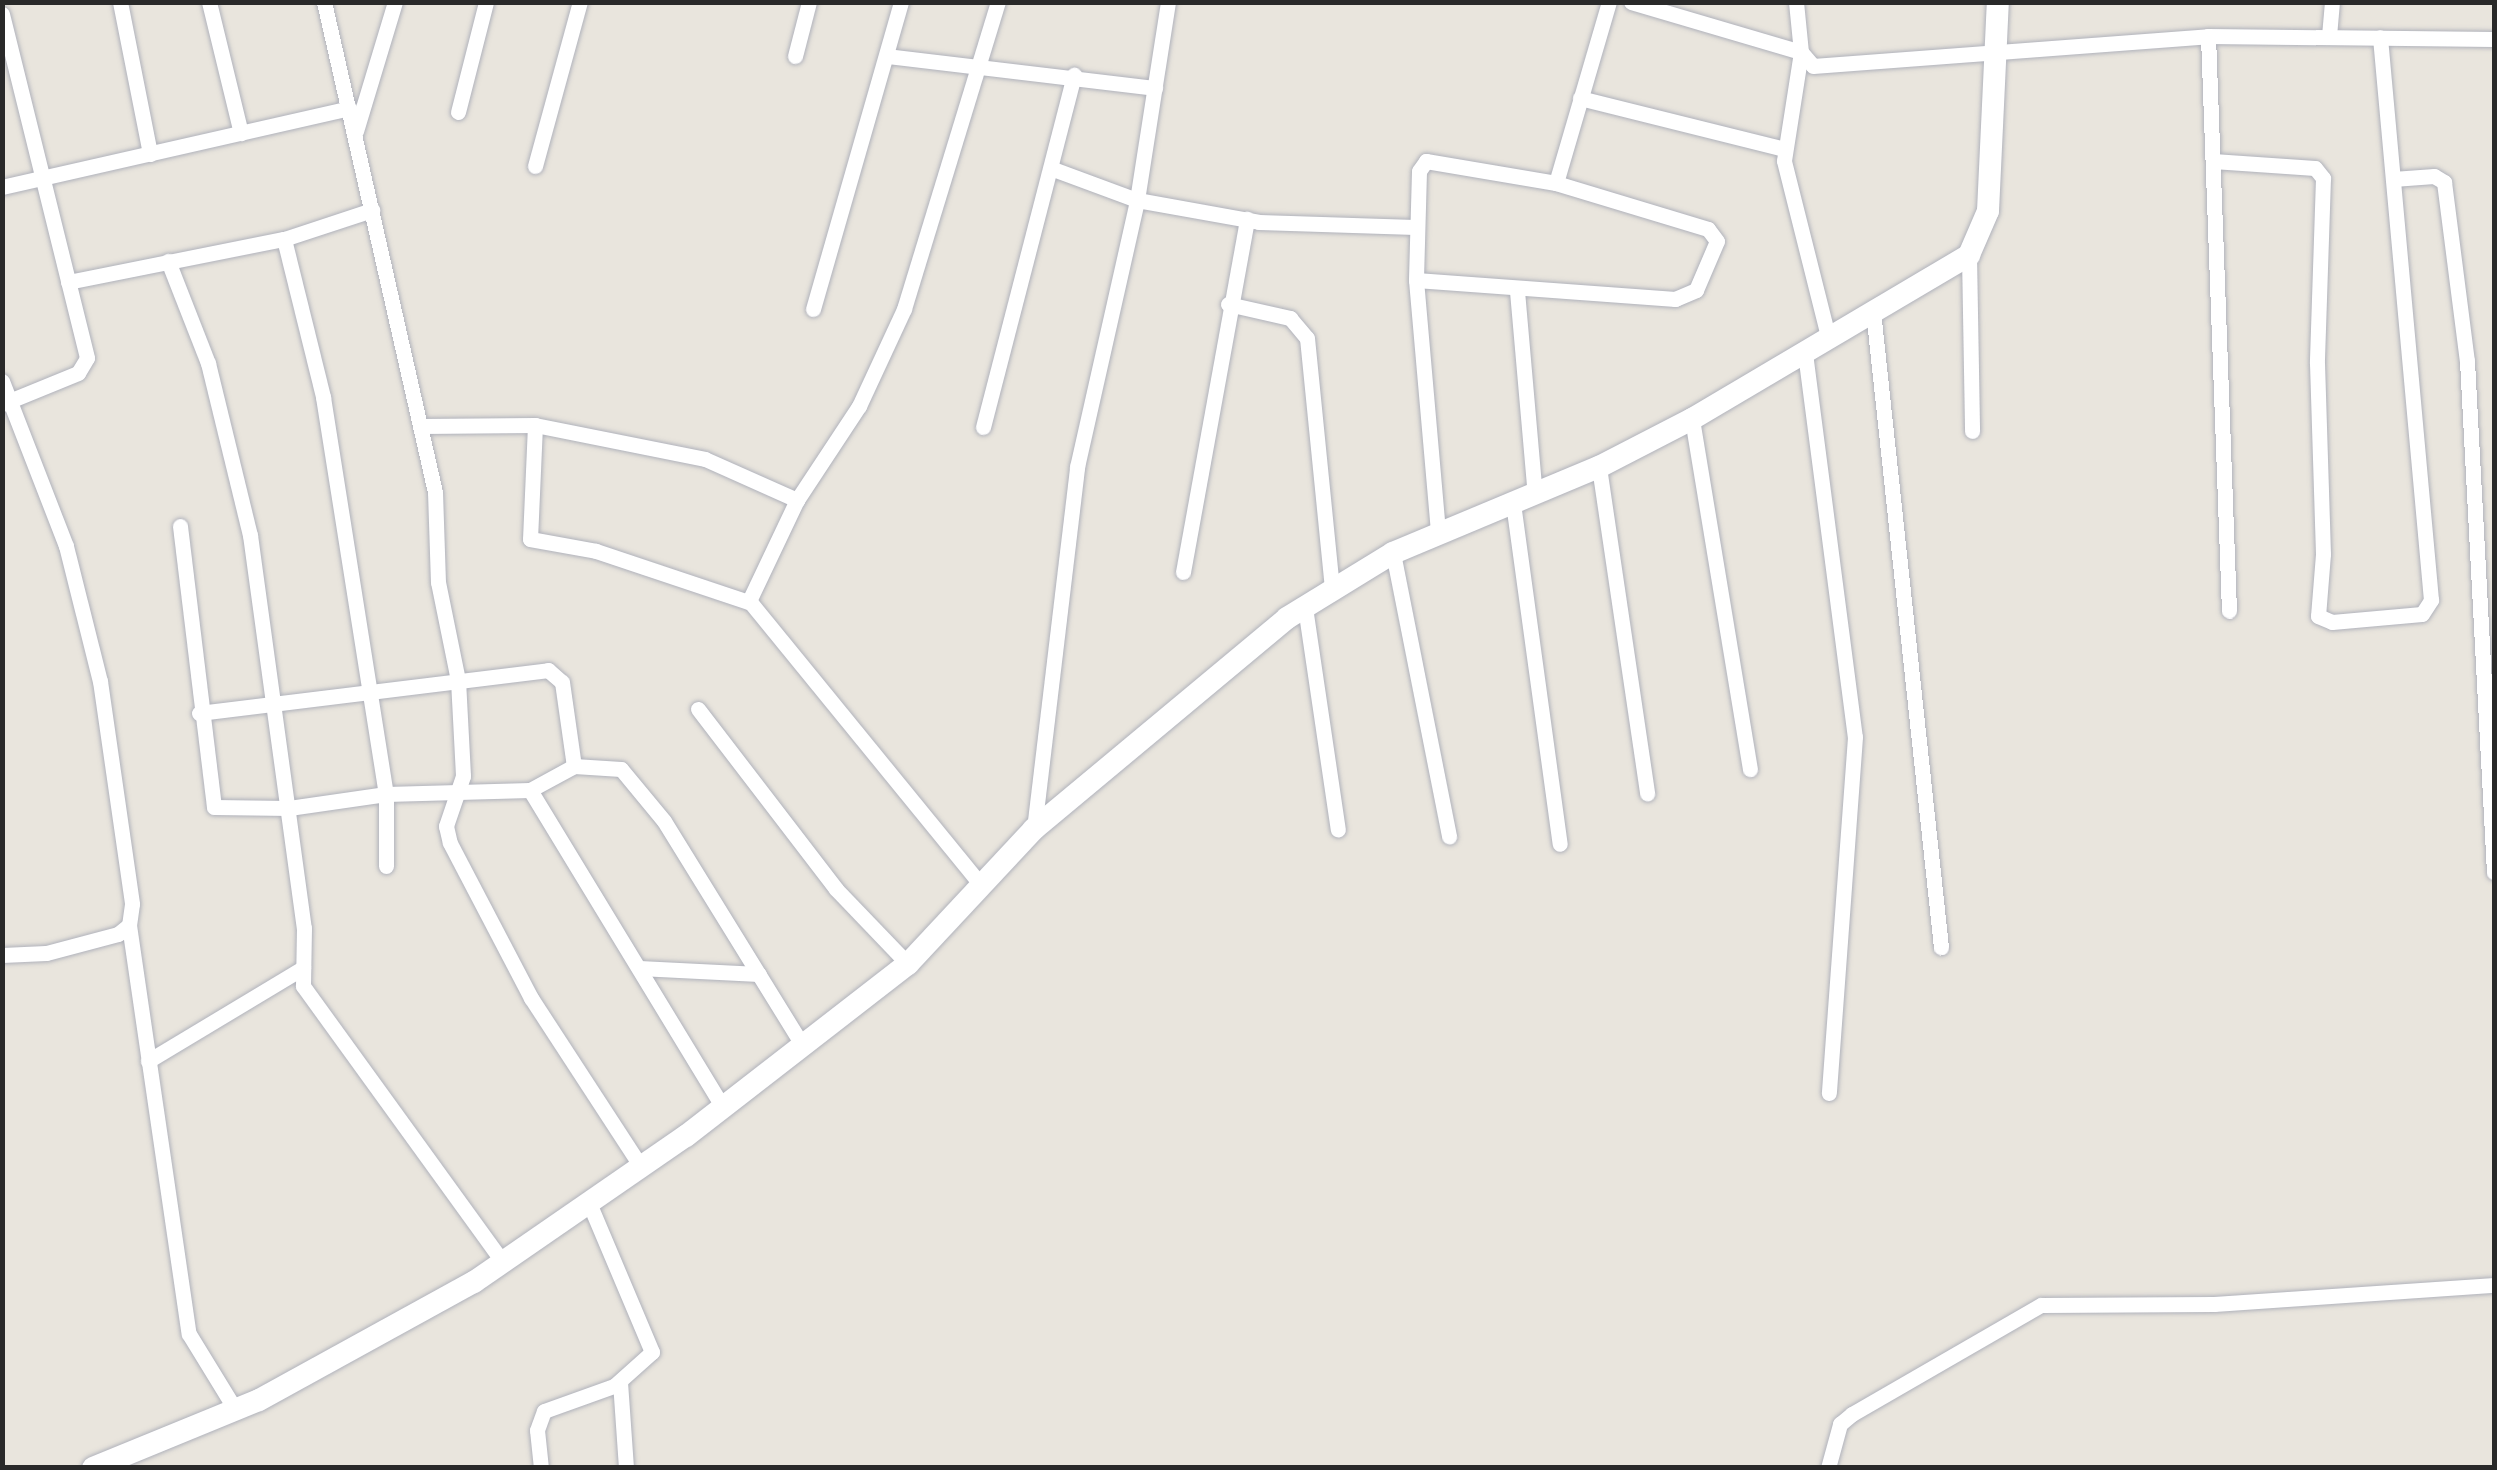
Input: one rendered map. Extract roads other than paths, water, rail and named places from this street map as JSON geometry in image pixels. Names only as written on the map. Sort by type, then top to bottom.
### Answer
[{"type":"street","points":[[120,2],[150,154]]},
{"type":"street","points":[[208,2],[241,133]]},
{"type":"street","points":[[324,2],[435,492],[438,582],[458,680],[459,796],[446,826],[450,843],[531,998],[641,1167]]},
{"type":"street","points":[[355,135],[395,2]]},
{"type":"street","points":[[458,112],[486,2]]},
{"type":"street","points":[[535,166],[580,2]]},
{"type":"street","points":[[795,56],[809,2]]},
{"type":"street","points":[[814,309],[901,2]]},
{"type":"street","points":[[749,602],[797,500],[858,406],[904,309],[998,2]]},
{"type":"street","points":[[1556,183],[1609,2]]},
{"type":"street","points":[[1631,2],[1686,10],[1801,52],[1813,66],[1997,48],[2208,36],[2494,39]]},
{"type":"street","points":[[1796,2],[1801,52],[1784,150],[1828,336]]},
{"type":"street","points":[[1972,431],[1968,255],[1988,211],[1998,2]]},
{"type":"street","points":[[2329,36],[2332,2]]},
{"type":"street","points":[[1034,830],[1077,468],[1137,200],[1166,3]]},
{"type":"street","points":[[2,14],[86,358],[82,367],[7,402]]},
{"type":"street","points":[[2208,36],[2230,611]]},
{"type":"street","points":[[2214,161],[2315,168],[2323,178],[2317,363],[2324,554],[2318,616],[2332,622],[2422,614],[2431,600],[2380,37]]},
{"type":"street","points":[[887,56],[1155,88]]},
{"type":"street","points":[[984,428],[1074,76]]},
{"type":"street","points":[[1580,98],[1784,150]]},
{"type":"street","points":[[2,187],[348,108]]},
{"type":"street","points":[[1416,280],[1675,299],[1696,290],[1716,248],[1716,233],[1556,183],[1426,160],[1419,171],[1416,280],[1438,534]]},
{"type":"street","points":[[1053,169],[1137,200],[1247,219],[1315,228],[1415,227]]},
{"type":"street","points":[[2393,179],[2434,176],[2444,182],[2467,361],[2494,872]]},
{"type":"street","points":[[68,282],[284,239],[372,210]]},
{"type":"street","points":[[1183,572],[1228,304],[1247,219]]},
{"type":"street","points":[[284,239],[323,397],[386,794],[386,866]]},
{"type":"street","points":[[93,1468],[234,1409],[503,1262],[641,1167],[908,964],[1034,830],[1305,607],[1393,554],[1600,467],[1692,419],[1744,383],[1805,353],[1968,255]]},
{"type":"street","points":[[168,261],[208,363],[245,516],[290,808],[304,986],[319,1012],[503,1262]]},
{"type":"street","points":[[1517,290],[1524,499],[1560,844]]},
{"type":"street","points":[[1228,304],[1290,318],[1307,338],[1332,590]]},
{"type":"street","points":[[1873,310],[1940,947]]},
{"type":"street","points":[[1805,353],[1856,737],[1830,1093]]},
{"type":"street","points":[[2,381],[66,546],[100,681],[132,904],[129,925],[189,1334],[234,1409]]},
{"type":"street","points":[[1692,419],[1750,769]]},
{"type":"street","points":[[421,426],[535,426],[705,459],[797,500]]},
{"type":"street","points":[[535,426],[527,527],[533,542],[596,551],[749,602],[980,884]]},
{"type":"street","points":[[1600,467],[1647,792]]},
{"type":"street","points":[[180,526],[199,712],[214,807],[290,808],[386,794],[459,796],[530,790],[574,766],[620,768],[644,794],[803,1046]]},
{"type":"street","points":[[1393,554],[1449,837]]},
{"type":"street","points":[[1305,607],[1338,830]]},
{"type":"street","points":[[199,712],[458,680],[558,674],[574,766]]},
{"type":"street","points":[[698,709],[836,889],[908,964]]},
{"type":"street","points":[[530,790],[724,1107]]},
{"type":"street","points":[[2,955],[97,942],[129,925]]},
{"type":"street","points":[[148,1062],[303,968]]},
{"type":"street","points":[[639,968],[759,974]]},
{"type":"street","points":[[541,1468],[537,1430],[544,1411],[620,1382],[649,1360],[651,1346],[588,1203]]},
{"type":"street","points":[[1828,1468],[1840,1424],[1852,1414],[2041,1304],[2214,1304],[2494,1284]]},
{"type":"street","points":[[620,1382],[626,1468]]}]
